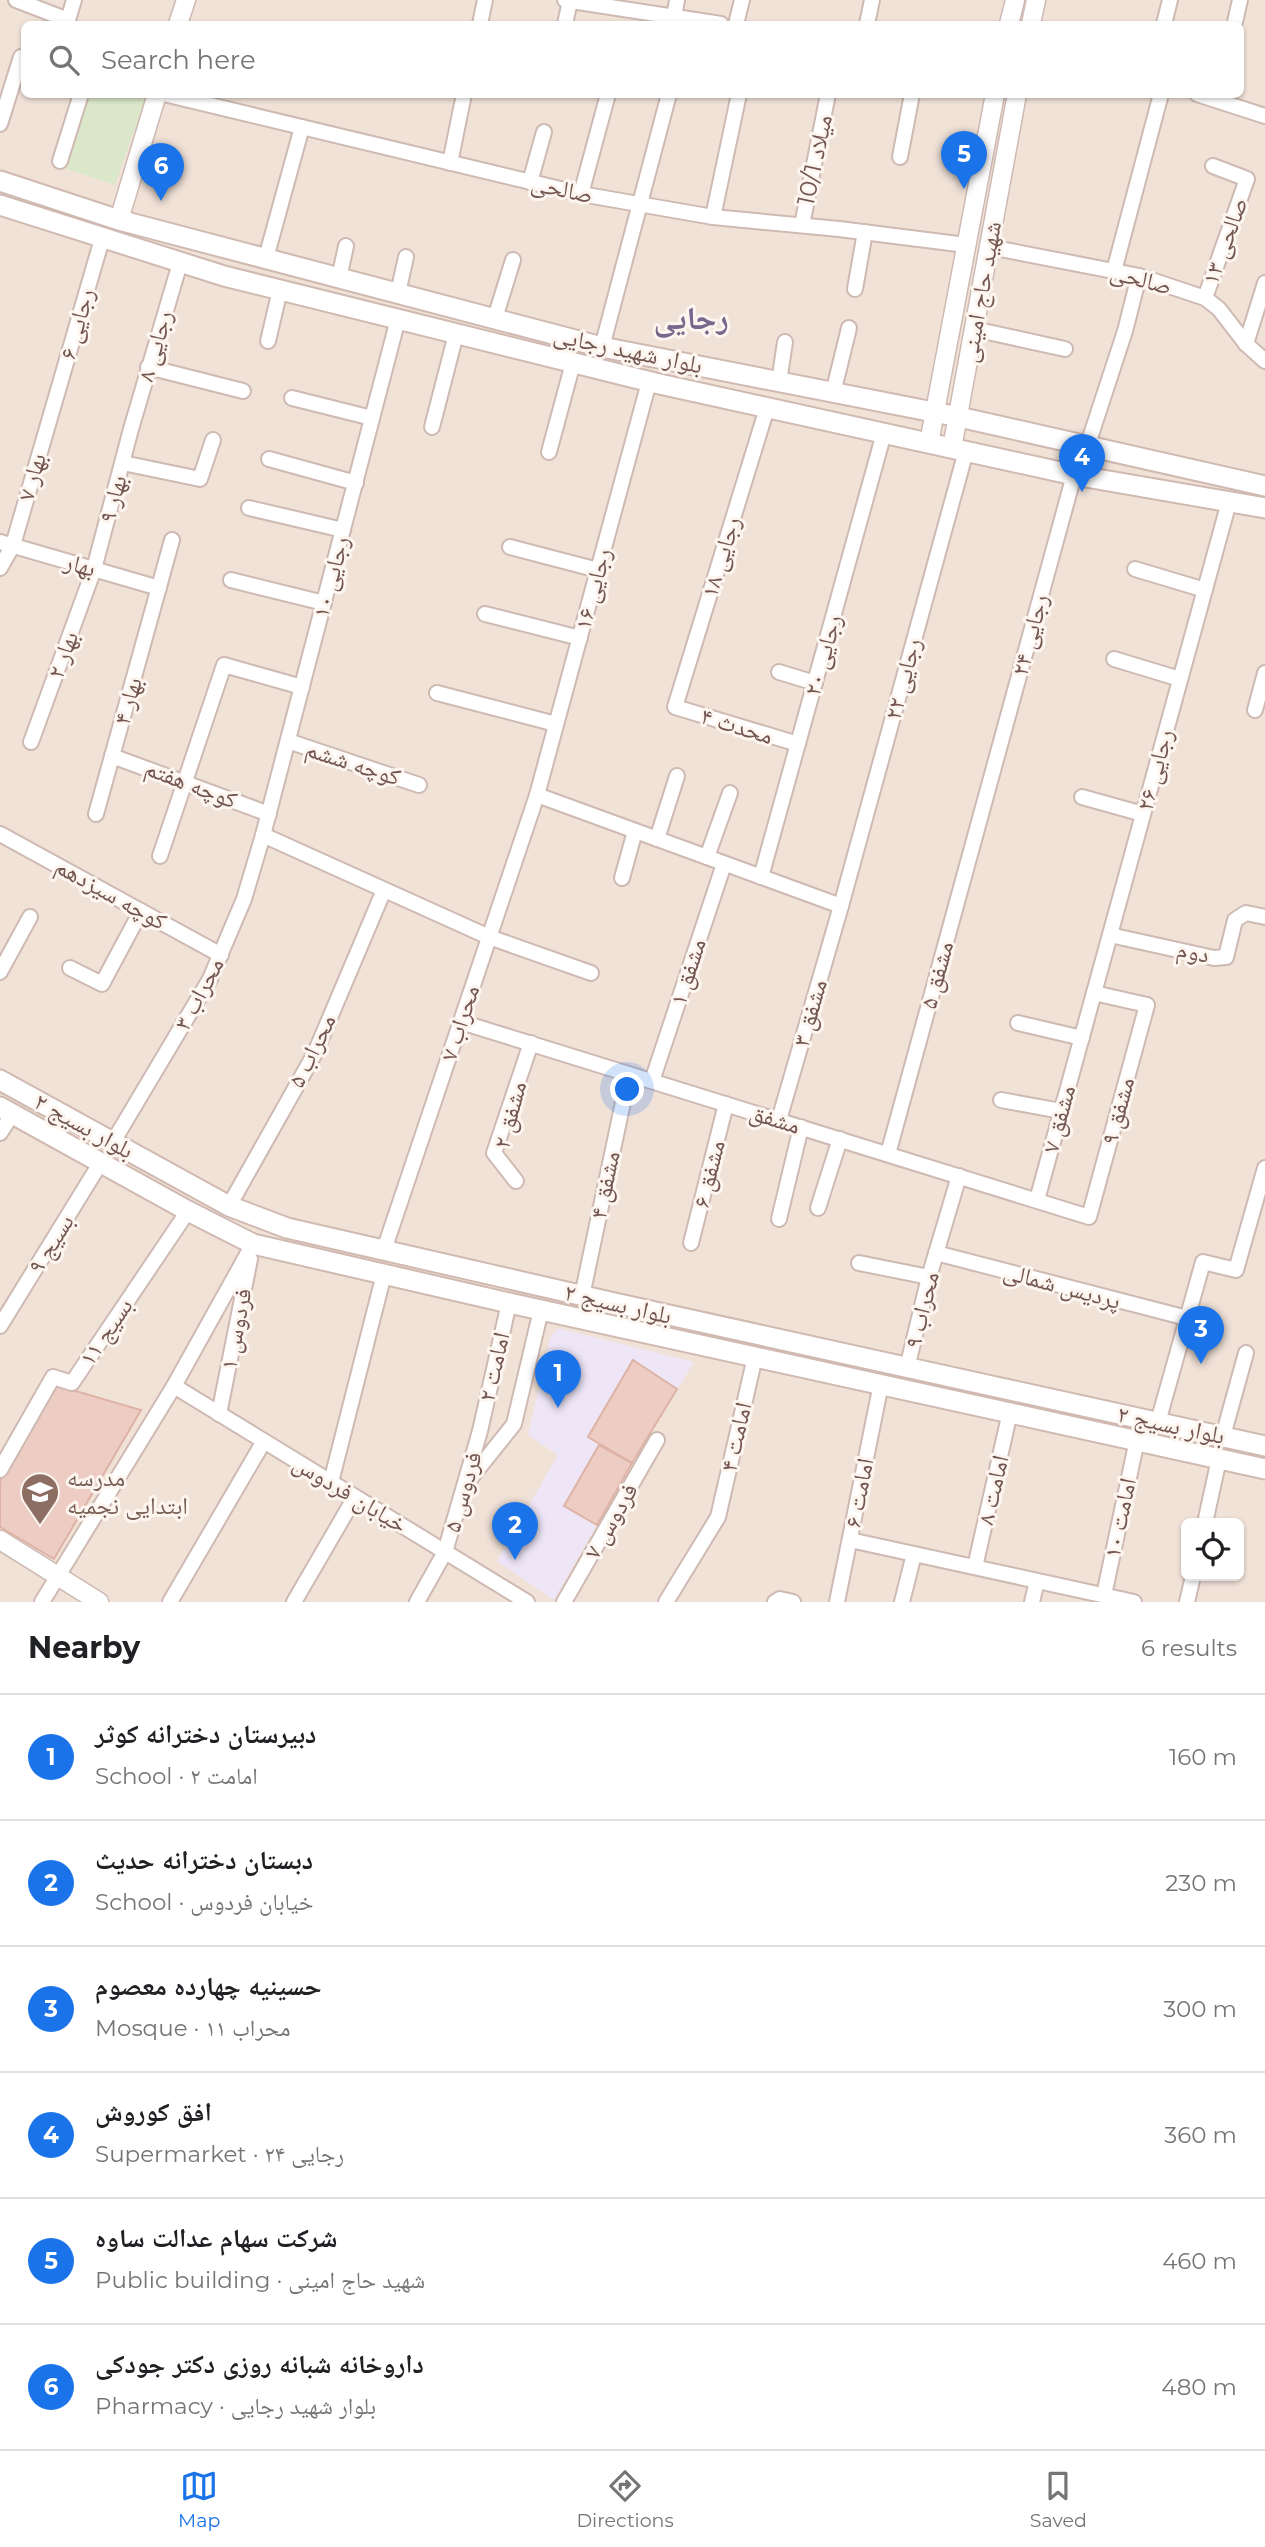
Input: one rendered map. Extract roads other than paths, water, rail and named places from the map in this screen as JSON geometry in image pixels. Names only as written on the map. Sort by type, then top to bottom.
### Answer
[{"type":"main road","name":"بلوار شهید رجایی","points":[[0,181],[119,220],[602,346],[959,417],[1265,486]]},
{"type":"main road","name":"بلوار شهید رجایی","points":[[0,205],[102,239],[280,290],[649,382],[1074,475],[1265,509]]},
{"type":"main road","name":"بلوار بسیج ۲","points":[[0,1080],[229,1206],[261,1220],[582,1296],[1265,1446]]},
{"type":"main road","name":"بلوار بسیج ۲","points":[[6,1110],[253,1244],[1265,1469]]},
{"type":"main road","points":[[253,1244],[261,1220]]},
{"type":"street","points":[[16,0],[68,20],[74,0]]},
{"type":"street","points":[[179,21],[186,0]]},
{"type":"street","points":[[481,21],[485,0]]},
{"type":"street","points":[[565,21],[568,0],[599,3],[627,17],[674,17],[685,21]]},
{"type":"street","points":[[674,17],[677,0]]},
{"type":"street","points":[[737,21],[742,0]]},
{"type":"street","points":[[868,21],[872,0]]},
{"type":"street","points":[[1010,21],[1015,0]]},
{"type":"street","points":[[1032,21],[1036,0]]},
{"type":"street","points":[[1165,21],[1170,0]]},
{"type":"street","points":[[1234,21],[1240,0]]},
{"type":"street","points":[[0,124],[21,57]]},
{"type":"street","points":[[60,161],[80,98]]},
{"type":"street","points":[[119,220],[156,98]]},
{"type":"street","name":"صالحی","points":[[181,98],[581,194],[713,217],[966,245]]},
{"type":"street","points":[[450,163],[463,98]]},
{"type":"street","points":[[581,194],[607,98]]},
{"type":"street","points":[[713,217],[737,98]]},
{"type":"street","name":"میلاد 10/1","points":[[802,225],[827,98]]},
{"type":"street","points":[[900,156],[911,98]]},
{"type":"street","name":"شهید حاج امینی","points":[[929,443],[994,98]]},
{"type":"street","name":"شهید حاج امینی","points":[[959,450],[959,417],[965,377],[1016,98]]},
{"type":"street","points":[[1114,271],[1160,98]]},
{"type":"street","points":[[1209,98],[1265,116]]},
{"type":"street","points":[[602,346],[668,102]]},
{"type":"street","points":[[266,258],[302,127]]},
{"type":"street","points":[[530,182],[544,132]]},
{"type":"street","name":"صالحی ۱۳","points":[[1205,298],[1247,179],[1213,166]]},
{"type":"street","points":[[855,289],[865,232]]},
{"type":"street","name":"رجایی ۶","points":[[52,409],[102,239]]},
{"type":"street","points":[[339,278],[346,246]]},
{"type":"street","name":"صالحی","points":[[990,247],[1139,276],[1205,298],[1219,309],[1245,344],[1265,362]]},
{"type":"street","points":[[398,293],[407,257]]},
{"type":"street","points":[[495,318],[513,260]]},
{"type":"street","name":"رجایی ۸","points":[[131,429],[180,262]]},
{"type":"street","points":[[1087,447],[1125,331],[1139,276]]},
{"type":"street","points":[[1245,344],[1265,283]]},
{"type":"street","points":[[268,341],[280,290]]},
{"type":"street","name":"رجایی ۱۰","points":[[263,835],[398,319]]},
{"type":"street","points":[[834,393],[849,328]]},
{"type":"street","points":[[974,329],[1065,349]]},
{"type":"street","points":[[432,427],[456,334]]},
{"type":"street","points":[[779,382],[785,342]]},
{"type":"street","points":[[550,452],[573,363]]},
{"type":"street","points":[[148,367],[243,391]]},
{"type":"street","points":[[943,372],[946,379],[953,382],[960,382],[965,377]]},
{"type":"street","name":"رجایی ۱۶","points":[[537,796],[649,382]]},
{"type":"street","points":[[292,398],[372,418]]},
{"type":"street","name":"رجایی ۱۸","points":[[676,707],[766,408]]},
{"type":"street","name":"بهار ۷","points":[[0,568],[52,409]]},
{"type":"street","name":"بهار ۹","points":[[94,569],[131,429]]},
{"type":"street","name":"رجایی ۲۰","points":[[761,877],[884,433]]},
{"type":"street","points":[[123,463],[200,479],[213,440]]},
{"type":"street","name":"رجایی ۲۲","points":[[841,906],[959,450]]},
{"type":"street","points":[[269,459],[356,483]]},
{"type":"street","name":"رجایی ۲۴","points":[[986,795],[1074,475]]},
{"type":"street","name":"رجایی ۲۶","points":[[1082,1038],[1229,502]]},
{"type":"street","points":[[249,508],[343,530]]},
{"type":"street","name":"بهار ۴","points":[[96,814],[172,540]]},
{"type":"street","name":"بهار","points":[[6,544],[159,588]]},
{"type":"street","points":[[510,547],[598,570]]},
{"type":"street","name":"بهار ۲","points":[[31,742],[94,569]]},
{"type":"street","points":[[1135,569],[1205,590]]},
{"type":"street","points":[[231,580],[324,603]]},
{"type":"street","points":[[485,614],[580,638]]},
{"type":"street","points":[[1114,659],[1180,679]]},
{"type":"street","points":[[160,856],[224,665],[302,687]]},
{"type":"street","points":[[779,672],[815,682]]},
{"type":"street","points":[[1255,710],[1265,673]]},
{"type":"street","points":[[437,693],[556,724]]},
{"type":"street","name":"محدث ۴","points":[[676,707],[798,744]]},
{"type":"street","name":"کوچه ششم","points":[[288,741],[419,785]]},
{"type":"street","name":"کوچه هفتم","points":[[112,756],[269,814]]},
{"type":"street","points":[[657,839],[677,776]]},
{"type":"street","points":[[707,858],[730,793]]},
{"type":"street","name":"مشفق ۵","points":[[888,1154],[986,795]]},
{"type":"street","points":[[537,796],[841,906]]},
{"type":"street","name":"محراب ۷","points":[[384,1250],[537,796]]},
{"type":"street","points":[[1082,797],[1143,814]]},
{"type":"street","points":[[622,878],[635,831]]},
{"type":"street","name":"کوچه سیزدهم","points":[[0,834],[221,955]]},
{"type":"street","points":[[263,835],[489,937],[592,973]]},
{"type":"street","name":"محراب ۳","points":[[113,1142],[210,979],[244,899],[263,835]]},
{"type":"street","name":"مشفق ۱","points":[[652,1081],[724,864]]},
{"type":"street","name":"محراب ۵","points":[[229,1206],[315,1052],[384,890]]},
{"type":"street","name":"مشفق ۳","points":[[779,1120],[841,906]]},
{"type":"street","points":[[70,968],[102,984],[141,911]]},
{"type":"street","name":"دوم","points":[[1110,935],[1214,958],[1226,957],[1235,920],[1246,914],[1265,917]]},
{"type":"street","points":[[0,972],[30,917]]},
{"type":"street","name":"مشفق ۹","points":[[1089,1217],[1147,1005],[1094,993]]},
{"type":"street","name":"مشفق","points":[[461,1022],[1089,1217]]},
{"type":"street","points":[[1018,1023],[1082,1038]]},
{"type":"street","name":"مشفق ۷","points":[[1037,1200],[1082,1038]]},
{"type":"street","name":"مشفق ۲","points":[[516,1181],[494,1153],[531,1043]]},
{"type":"street","name":"مشفق ۴","points":[[582,1296],[629,1074]]},
{"type":"street","points":[[1001,1100],[1061,1111]]},
{"type":"street","name":"مشفق ۶","points":[[691,1243],[726,1104]]},
{"type":"street","points":[[0,1133],[6,1110]]},
{"type":"street","points":[[779,1219],[801,1127]]},
{"type":"street","points":[[818,1208],[839,1139]]},
{"type":"street","name":"۹ بسیج","points":[[0,1326],[102,1162]]},
{"type":"street","points":[[1158,1422],[1203,1262],[1236,1270],[1265,1168]]},
{"type":"street","name":"محراب ۹","points":[[907,1368],[929,1277],[959,1176]]},
{"type":"street","name":"۱۱ بسیج","points":[[0,1470],[53,1377],[72,1382],[188,1211]]},
{"type":"street","points":[[42,1602],[174,1386],[253,1244]]},
{"type":"street","name":"فردوس ۱","points":[[219,1414],[253,1244]]},
{"type":"street","name":"پردیس شمالی","points":[[936,1253],[1187,1318]]},
{"type":"street","points":[[859,1263],[929,1277]]},
{"type":"street","points":[[331,1482],[384,1274]]},
{"type":"street","name":"امامت ۲","points":[[480,1431],[509,1303]]},
{"type":"street","points":[[464,1485],[514,1424],[541,1310]]},
{"type":"street","points":[[1223,1437],[1246,1353]]},
{"type":"street","points":[[848,1377],[852,1355]]},
{"type":"street","name":"امامت ۴","points":[[666,1602],[718,1517],[755,1357]]},
{"type":"street","name":"امامت ۶","points":[[837,1602],[881,1384]]},
{"type":"street","name":"خیابان فردوس","points":[[174,1386],[527,1602]]},
{"type":"street","name":"امامت ۸","points":[[975,1567],[1010,1412]]},
{"type":"street","name":"فردوس ۵","points":[[417,1602],[445,1552],[480,1431]]},
{"type":"street","name":"فردوس ۷","points":[[564,1602],[657,1440]]},
{"type":"street","name":"امامت ۱۰","points":[[1104,1595],[1137,1440]]},
{"type":"street","points":[[170,1602],[264,1441]]},
{"type":"street","points":[[1206,1518],[1219,1459]]},
{"type":"street","points":[[294,1602],[355,1497]]},
{"type":"street","points":[[0,1540],[99,1602]]},
{"type":"street","points":[[850,1540],[1134,1602]]},
{"type":"street","points":[[902,1602],[914,1554]]},
{"type":"street","points":[[1032,1602],[1037,1581]]},
{"type":"street","points":[[1187,1602],[1192,1581]]},
{"type":"street","points":[[775,1602],[780,1599],[793,1602]]},
{"type":"place","name":"شرکت سهام عدالت ساوه","points":[[964,189]]},
{"type":"place","name":"داروخانه شبانه روزی دکتر جودکی","points":[[161,201]]},
{"type":"place","name":"افق کوروش","points":[[1082,492]]},
{"type":"place","name":"حسینیه چهارده معصوم","points":[[1201,1364]]},
{"type":"place","name":"دبیرستان دخترانه کوثر","points":[[558,1408]]},
{"type":"place","name":"مدرسه ابتدایی نجمیه","points":[[40,1526]]},
{"type":"place","name":"دبستان دخترانه حدیث","points":[[515,1560]]},
{"type":"district","name":"رجایی","points":[[691,318]]}]
